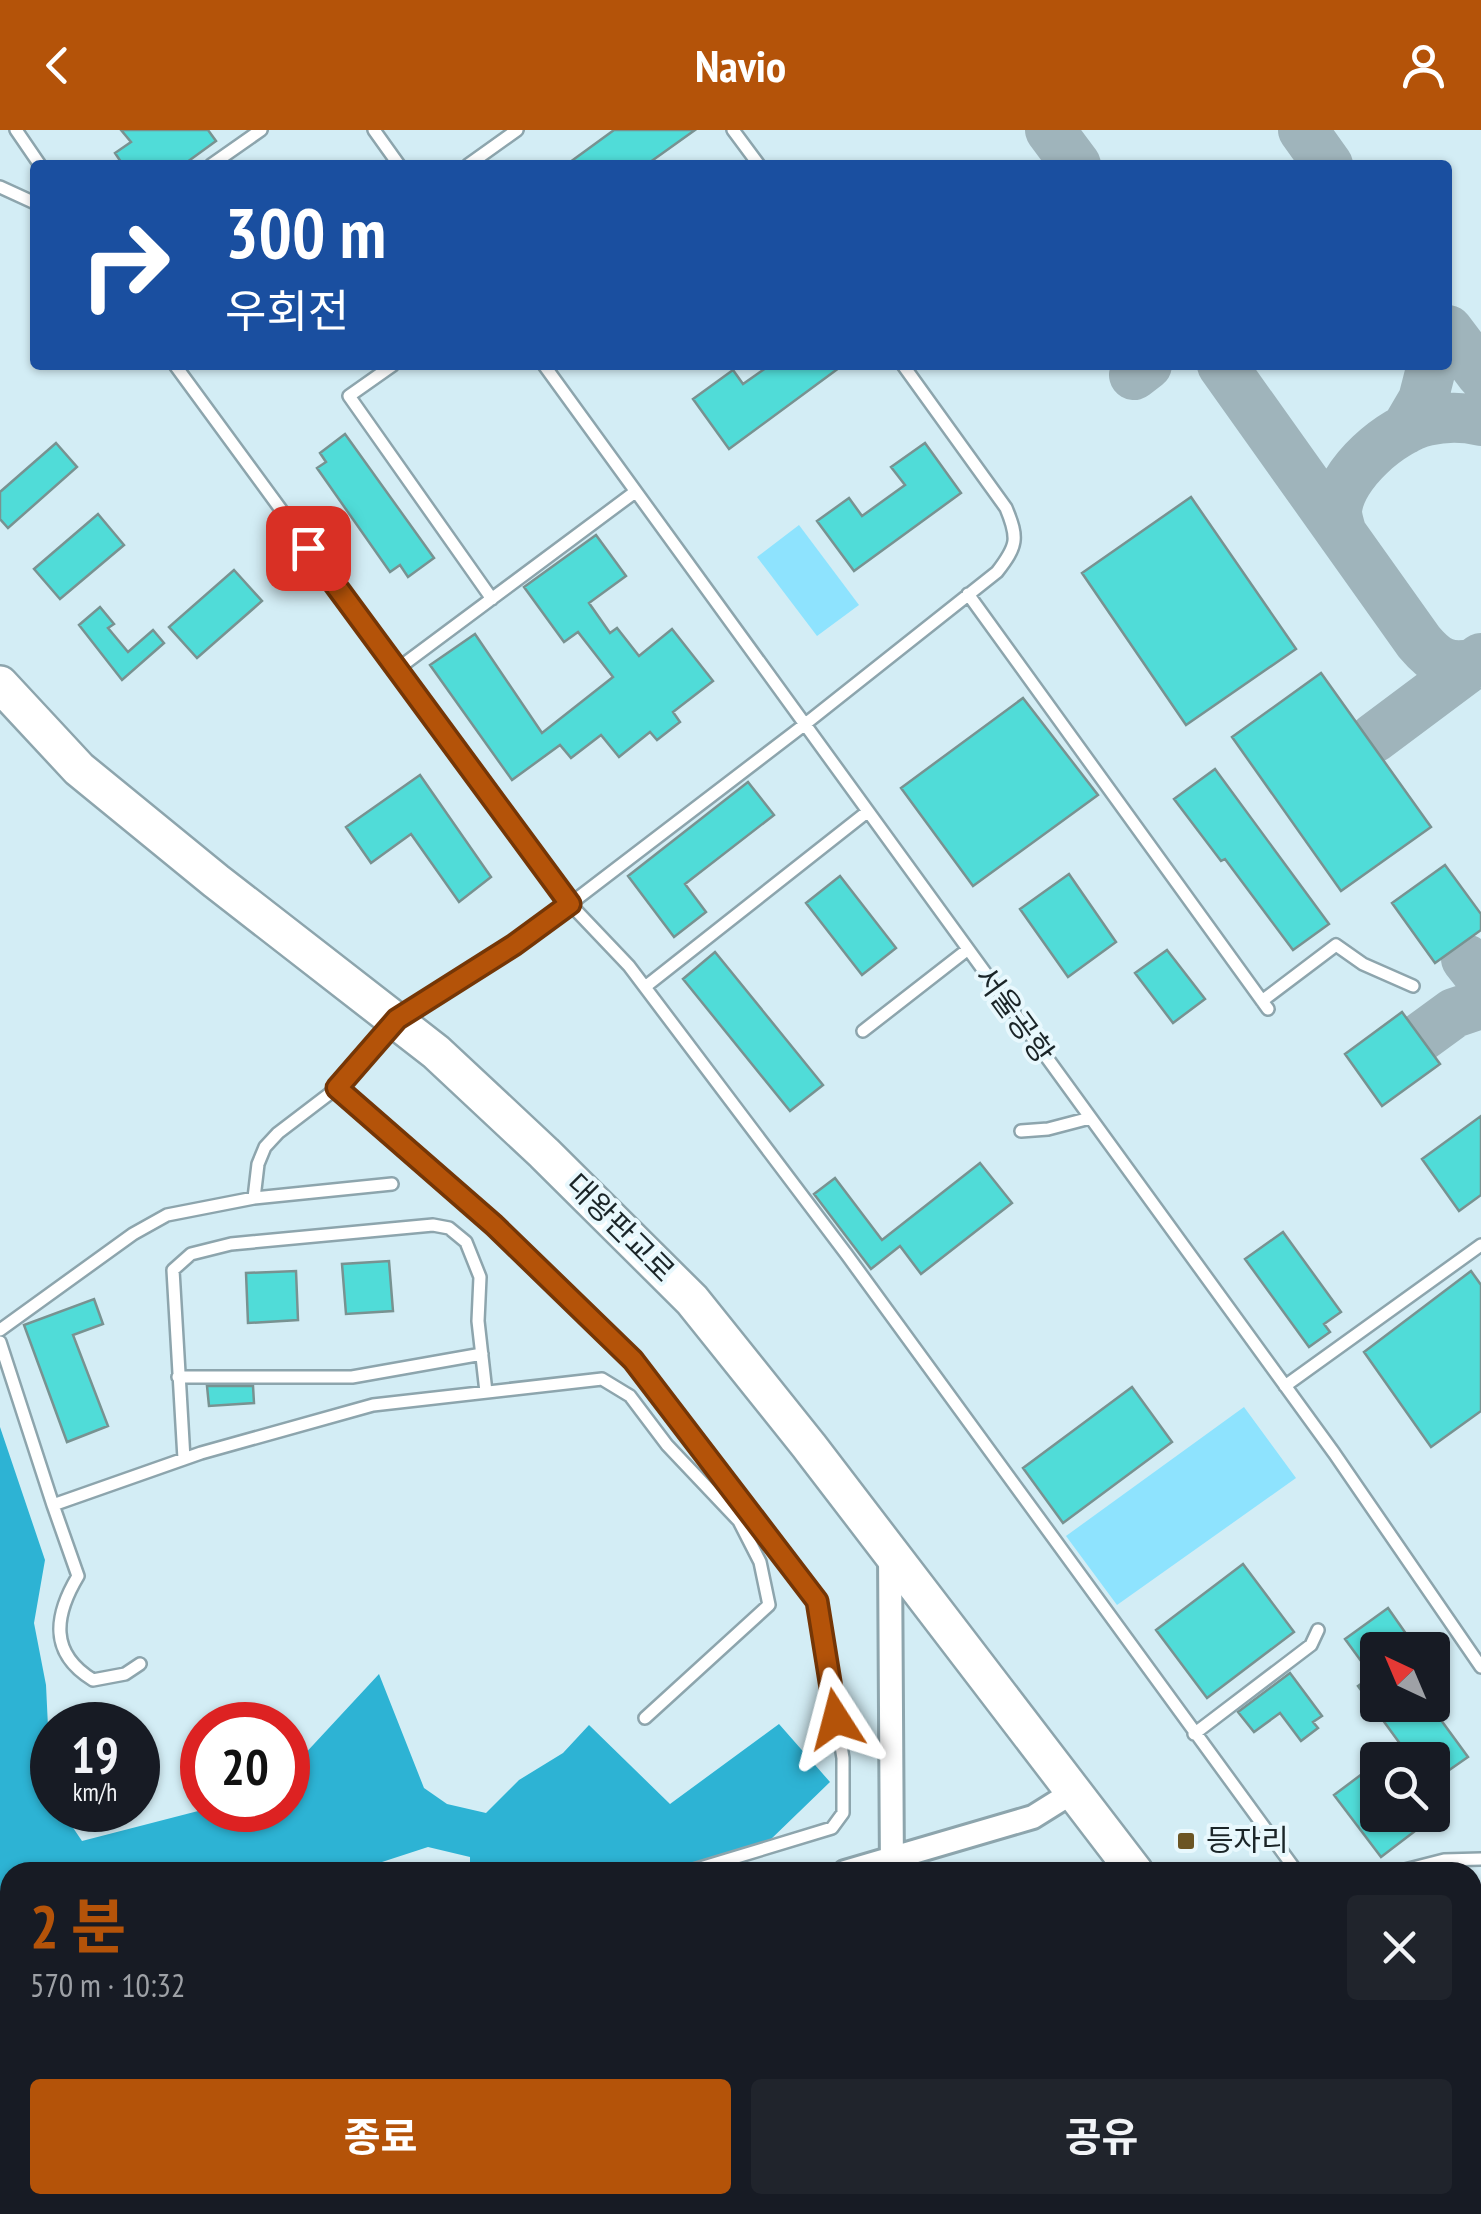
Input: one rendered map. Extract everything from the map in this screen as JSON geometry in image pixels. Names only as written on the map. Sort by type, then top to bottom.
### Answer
[{"type":"main road","name":"대왕판교로","points":[[0,684],[80,769],[216,881],[397,1019],[544,1153],[692,1300],[1127,1862]]},
{"type":"street","points":[[890,1552],[895,1862]]},
{"type":"street","points":[[911,1862],[1033,1817],[1073,1792]]},
{"type":"lane","points":[[16,130],[37,160]]},
{"type":"lane","points":[[218,160],[261,130]]},
{"type":"lane","points":[[374,130],[395,160]]},
{"type":"lane","points":[[475,160],[517,130]]},
{"type":"lane","points":[[734,130],[755,160]]},
{"type":"lane","points":[[0,187],[30,201]]},
{"type":"lane","points":[[179,370],[570,904],[645,986],[847,1255],[1290,1862]]},
{"type":"lane","points":[[385,370],[349,396],[492,599]]},
{"type":"lane","name":"서울공항","points":[[548,370],[1382,1520],[1481,1667]]},
{"type":"lane","points":[[254,1198],[258,1164],[266,1147],[278,1133],[337,1088],[397,1019],[514,945],[570,904],[997,572],[1014,550],[1015,530],[1006,508],[907,370]]},
{"type":"lane","points":[[396,670],[635,492]]},
{"type":"lane","points":[[968,594],[1265,1005],[1336,945],[1363,964],[1413,986]]},
{"type":"lane","points":[[645,986],[868,812]]},
{"type":"lane","points":[[863,1030],[967,950]]},
{"type":"lane","points":[[337,1088],[494,1225],[633,1360],[817,1601],[843,1758],[843,1813],[832,1828],[721,1862]]},
{"type":"lane","points":[[1021,1131],[1048,1129],[1090,1118]]},
{"type":"lane","points":[[0,1330],[132,1234],[167,1216],[254,1198],[392,1184]]},
{"type":"lane","points":[[184,1458],[173,1270],[191,1254],[231,1244],[433,1225],[449,1228],[466,1242],[480,1277],[478,1321],[486,1392]]},
{"type":"lane","points":[[1285,1386],[1481,1245]]},
{"type":"lane","points":[[0,1342],[78,1576],[64,1599],[57,1626],[65,1651],[78,1671],[93,1680],[124,1674],[140,1664]]},
{"type":"lane","points":[[178,1377],[352,1377],[482,1354]]},
{"type":"lane","points":[[53,1505],[184,1458],[373,1405],[602,1379],[630,1396],[667,1445],[739,1521],[760,1562],[769,1605],[645,1718]]},
{"type":"lane","points":[[1194,1734],[1310,1645],[1318,1630]]},
{"type":"lane","points":[[1436,1862],[1481,1858]]},
{"type":"shaded area","points":[[799,525],[859,605],[817,636],[757,557]]},
{"type":"shaded area","points":[[1244,1407],[1296,1478],[1117,1605],[1066,1536]]},
{"type":"shaded area","points":[[0,1427],[45,1560],[34,1623],[47,1702],[30,1702],[30,1832],[76,1832],[82,1841],[117,1832],[160,1832],[160,1821],[180,1816],[180,1832],[310,1832],[310,1748],[379,1674],[424,1788],[447,1804],[486,1813],[519,1780],[563,1753],[589,1725],[670,1804],[779,1724],[830,1782],[768,1842],[709,1862],[470,1862],[470,1857],[428,1847],[382,1862],[0,1862]]},
{"type":"building","points":[[121,130],[208,130],[216,141],[190,160],[120,160],[115,153],[131,142]]},
{"type":"building","points":[[614,130],[695,130],[653,160],[573,160]]},
{"type":"building","points":[[733,370],[743,384],[763,370],[836,370],[729,449],[693,399]]},
{"type":"building","points":[[345,434],[434,558],[408,577],[400,565],[390,572],[317,468],[326,462],[320,453]]},
{"type":"building","points":[[56,443],[77,467],[8,528],[0,519],[0,492]]},
{"type":"building","points":[[925,443],[961,493],[854,571],[817,521],[849,498],[862,516],[905,485],[891,467]]},
{"type":"building","points":[[1191,497],[1296,649],[1186,725],[1082,573]]},
{"type":"building","points":[[98,514],[124,545],[60,599],[34,569]]},
{"type":"building","points":[[596,535],[626,576],[589,603],[610,633],[617,628],[639,656],[672,629],[713,681],[673,712],[680,722],[657,740],[650,732],[619,757],[601,735],[571,758],[560,745],[512,780],[430,665],[475,634],[542,733],[613,677],[578,632],[564,642],[524,587]]},
{"type":"building","points":[[234,570],[262,601],[197,658],[169,627]]},
{"type":"building","points":[[100,607],[114,624],[108,628],[128,652],[153,630],[164,643],[122,680],[79,625]]},
{"type":"building","points":[[1321,673],[1431,827],[1341,891],[1232,737]]},
{"type":"building","points":[[1023,698],[1098,795],[973,886],[901,788]]},
{"type":"building","points":[[1215,769],[1329,924],[1293,950],[1174,799]]},
{"type":"building","points":[[420,775],[491,877],[459,902],[411,834],[371,863],[346,827]]},
{"type":"building","points":[[748,782],[774,815],[685,884],[706,912],[674,937],[628,876]]},
{"type":"building","points":[[1445,865],[1481,914],[1481,930],[1435,963],[1392,903]]},
{"type":"building","points":[[1069,874],[1116,942],[1068,977],[1020,909]]},
{"type":"building","points":[[840,876],[896,948],[862,975],[806,903]]},
{"type":"building","points":[[1167,950],[1205,999],[1173,1023],[1135,973]]},
{"type":"building","points":[[715,952],[823,1085],[790,1111],[683,979]]},
{"type":"building","points":[[1402,1012],[1440,1064],[1382,1106],[1345,1054]]},
{"type":"building","points":[[1481,1116],[1481,1195],[1459,1211],[1422,1159]]},
{"type":"building","points":[[980,1163],[1012,1203],[921,1274],[900,1246],[871,1269],[814,1194],[835,1178],[882,1240]]},
{"type":"building","points":[[1283,1232],[1341,1312],[1324,1324],[1330,1332],[1309,1347],[1245,1259]]},
{"type":"building","points":[[389,1261],[393,1311],[346,1314],[342,1264]]},
{"type":"building","points":[[296,1271],[298,1320],[248,1323],[246,1273]]},
{"type":"building","points":[[1471,1271],[1481,1285],[1481,1411],[1431,1447],[1364,1352]]},
{"type":"building","points":[[94,1299],[103,1324],[73,1335],[108,1426],[67,1442],[24,1325]]},
{"type":"building","points":[[207,1386],[253,1386],[254,1403],[209,1406]]},
{"type":"building","points":[[1132,1387],[1172,1442],[1063,1523],[1023,1468]]},
{"type":"building","points":[[1243,1564],[1294,1632],[1207,1698],[1156,1630]]},
{"type":"building","points":[[1388,1608],[1405,1632],[1360,1632],[1360,1660],[1345,1639]]},
{"type":"building","points":[[1290,1673],[1322,1716],[1313,1722],[1318,1728],[1301,1741],[1280,1713],[1254,1732],[1238,1712]]},
{"type":"building","points":[[1384,1722],[1442,1722],[1468,1757],[1450,1770],[1450,1742],[1399,1742]]},
{"type":"building","points":[[1360,1776],[1360,1829],[1334,1795]]},
{"type":"building","points":[[1362,1832],[1414,1832],[1381,1857]]},
{"type":"taxiway","points":[[1050,130],[1072,160]]},
{"type":"taxiway","points":[[1303,130],[1324,160]]},
{"type":"taxiway","points":[[1452,335],[1481,374]]},
{"type":"taxiway","points":[[1134,375],[1140,370]]},
{"type":"taxiway","points":[[1226,370],[1419,642],[1443,662],[1475,663]]},
{"type":"taxiway","points":[[1406,429],[1423,400],[1431,370]]},
{"type":"taxiway","points":[[1342,534],[1337,511],[1340,497],[1358,468],[1384,443],[1427,421],[1481,421]]},
{"type":"taxiway","points":[[1374,738],[1481,658]]},
{"type":"taxiway","points":[[1466,959],[1481,978]]},
{"type":"taxiway","points":[[1406,1048],[1454,1013],[1481,1004]]},
{"type":"place","name":"등자리","points":[[1186,1841]]},
{"type":"route","points":[[308,548],[570,904],[514,945],[397,1019],[337,1088],[494,1225],[633,1360],[817,1601],[836,1719]]}]
